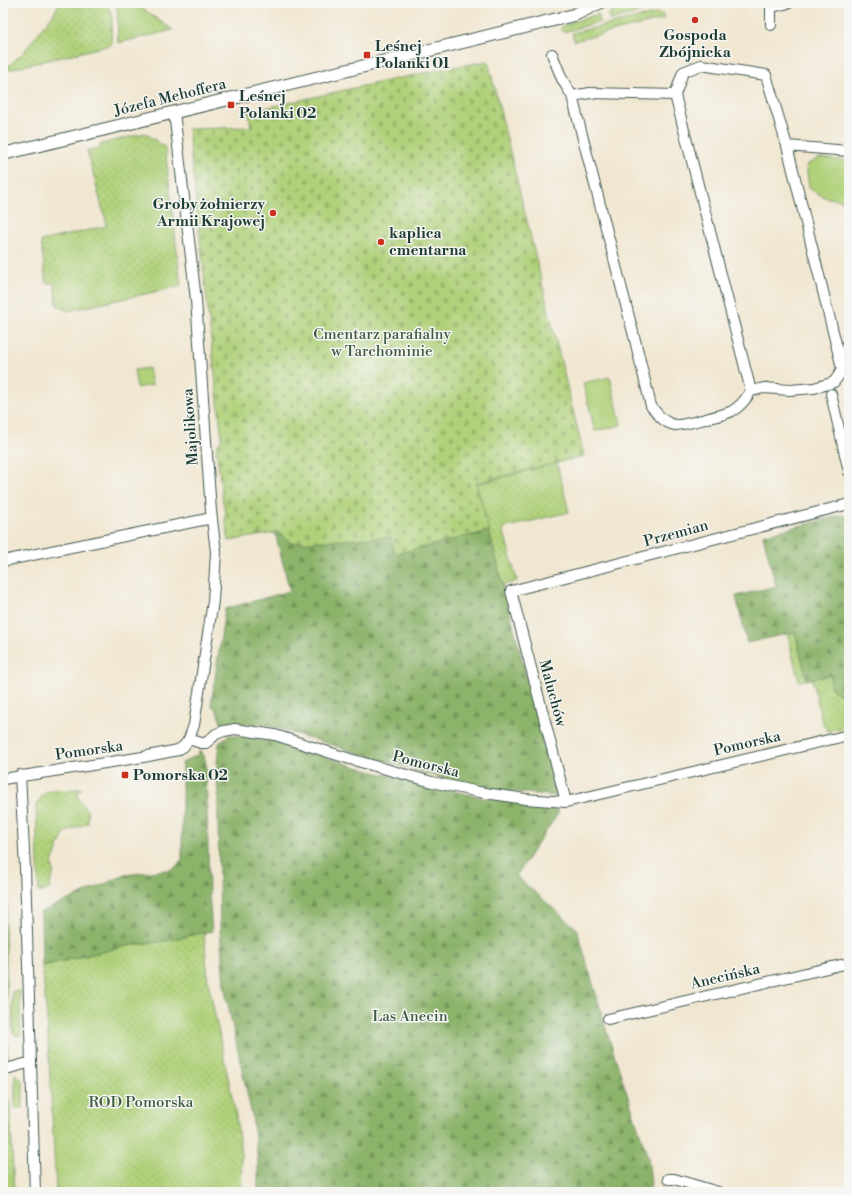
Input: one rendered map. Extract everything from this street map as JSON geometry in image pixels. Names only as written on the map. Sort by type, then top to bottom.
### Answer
[{"type":"street","name":"Józefa Mehoffera","points":[[3,154],[574,15],[599,3]]},
{"type":"street","points":[[771,25],[772,5],[789,3]]},
{"type":"street","points":[[552,54],[562,79],[572,96],[636,340],[651,406],[663,420],[676,425],[732,412],[745,401],[751,391],[675,95],[683,72],[701,65],[766,75],[787,146],[845,368],[834,382],[814,388],[790,390],[764,388],[751,391]]},
{"type":"street","points":[[572,96],[590,93],[675,95]]},
{"type":"street","name":"Majolikowa","points":[[174,112],[196,300],[212,518],[216,552],[213,601],[194,724],[189,739]]},
{"type":"street","points":[[787,146],[849,151]]},
{"type":"street","points":[[831,394],[849,472]]},
{"type":"street","name":"Przemian","points":[[510,591],[849,504]]},
{"type":"street","points":[[3,561],[212,518]]},
{"type":"street","name":"Maluchów","points":[[510,591],[566,802]]},
{"type":"street","name":"Pomorska","points":[[3,778],[143,757],[178,750],[184,746],[189,739],[206,743],[216,734],[235,729],[275,735],[350,759],[432,782],[479,792],[525,799],[566,802],[849,735]]},
{"type":"street","points":[[20,775],[25,868],[35,1192]]},
{"type":"street","name":"Anecińska","points":[[608,1019],[849,963]]},
{"type":"street","points":[[3,1070],[31,1062]]},
{"type":"street","points":[[668,1179],[674,1179],[718,1192]]},
{"type":"green space","points":[[59,3],[101,3],[109,8],[112,16],[111,45],[3,71],[23,53],[54,13]]},
{"type":"green space","points":[[117,3],[134,3],[173,30],[118,43]]},
{"type":"green space","points":[[644,3],[658,3],[655,8],[609,20],[608,14],[613,13],[611,8],[636,7]]},
{"type":"green space","points":[[658,13],[663,15],[664,19],[574,41],[572,33]]},
{"type":"green space","points":[[598,14],[600,22],[564,32],[560,29],[572,22]]},
{"type":"green space","name":"Cmentarz parafialny w Tarchominie","points":[[488,61],[584,456],[476,483],[489,531],[395,554],[391,537],[291,543],[279,532],[229,541],[216,447],[222,439],[188,129],[251,127],[248,112],[458,66]]},
{"type":"green space","points":[[145,133],[165,147],[181,286],[67,311],[57,305],[54,283],[46,283],[41,241],[106,226],[106,219],[87,150],[100,148],[101,144]]},
{"type":"green space","points":[[820,158],[849,161],[849,202],[824,197],[809,188],[806,165]]},
{"type":"green space","points":[[149,368],[152,385],[137,388],[134,370]]},
{"type":"green space","points":[[610,377],[621,425],[595,431],[583,383]]},
{"type":"green space","points":[[557,463],[569,512],[503,528],[517,581],[503,585],[476,484]]},
{"type":"green space","points":[[843,515],[846,516],[849,521],[849,699],[831,688],[830,675],[807,680],[795,632],[747,643],[736,596],[776,586],[763,535]]},
{"type":"green space","points":[[489,531],[557,796],[489,789],[454,782],[264,724],[221,723],[217,711],[211,705],[225,609],[290,591],[275,533],[279,532],[291,543],[391,537],[395,554]]},
{"type":"green space","points":[[795,631],[807,680],[799,681],[787,633]]},
{"type":"green space","points":[[830,675],[836,692],[849,699],[849,726],[828,731],[822,723],[812,678]]},
{"type":"green space","name":"Las Anecin","points":[[229,735],[273,741],[373,772],[483,798],[542,804],[554,807],[559,812],[516,876],[577,929],[606,1029],[648,1158],[651,1184],[648,1192],[258,1192],[258,1162],[252,1116],[224,986],[220,930],[217,763],[219,743]]},
{"type":"green space","points":[[200,751],[204,756],[206,764],[209,893],[212,931],[159,942],[126,946],[42,966],[41,912],[125,875],[174,869],[182,859],[182,763],[196,756]]},
{"type":"green space","points":[[82,789],[77,793],[79,800],[88,812],[88,823],[64,833],[52,863],[54,872],[49,889],[39,893],[36,805],[40,798],[48,791]]},
{"type":"green space","points":[[3,882],[6,882],[7,910],[5,921],[8,1062],[3,1063]]},
{"type":"green space","name":"ROD Pomorska","points":[[204,932],[208,981],[236,1116],[241,1153],[242,1192],[56,1192],[47,1020],[42,966],[126,946],[159,942]]},
{"type":"green space","points":[[12,991],[20,991],[21,1035],[15,1035],[13,1033]]},
{"type":"green space","points":[[15,1074],[23,1082],[23,1108],[15,1108]]},
{"type":"green space","points":[[3,1096],[8,1098],[10,1103],[14,1192],[3,1192]]},
{"type":"place","name":"Gospoda Zbójnicka","points":[[695,20]]},
{"type":"place","name":"Leśnej Polanki 01","points":[[367,55]]},
{"type":"place","name":"Leśnej Polanki 02","points":[[231,105]]},
{"type":"place","name":"Groby żołnierzy Armii Krajowej","points":[[273,213]]},
{"type":"place","name":"kaplica cmentarna","points":[[381,242]]},
{"type":"place","name":"Pomorska 02","points":[[125,775]]}]
